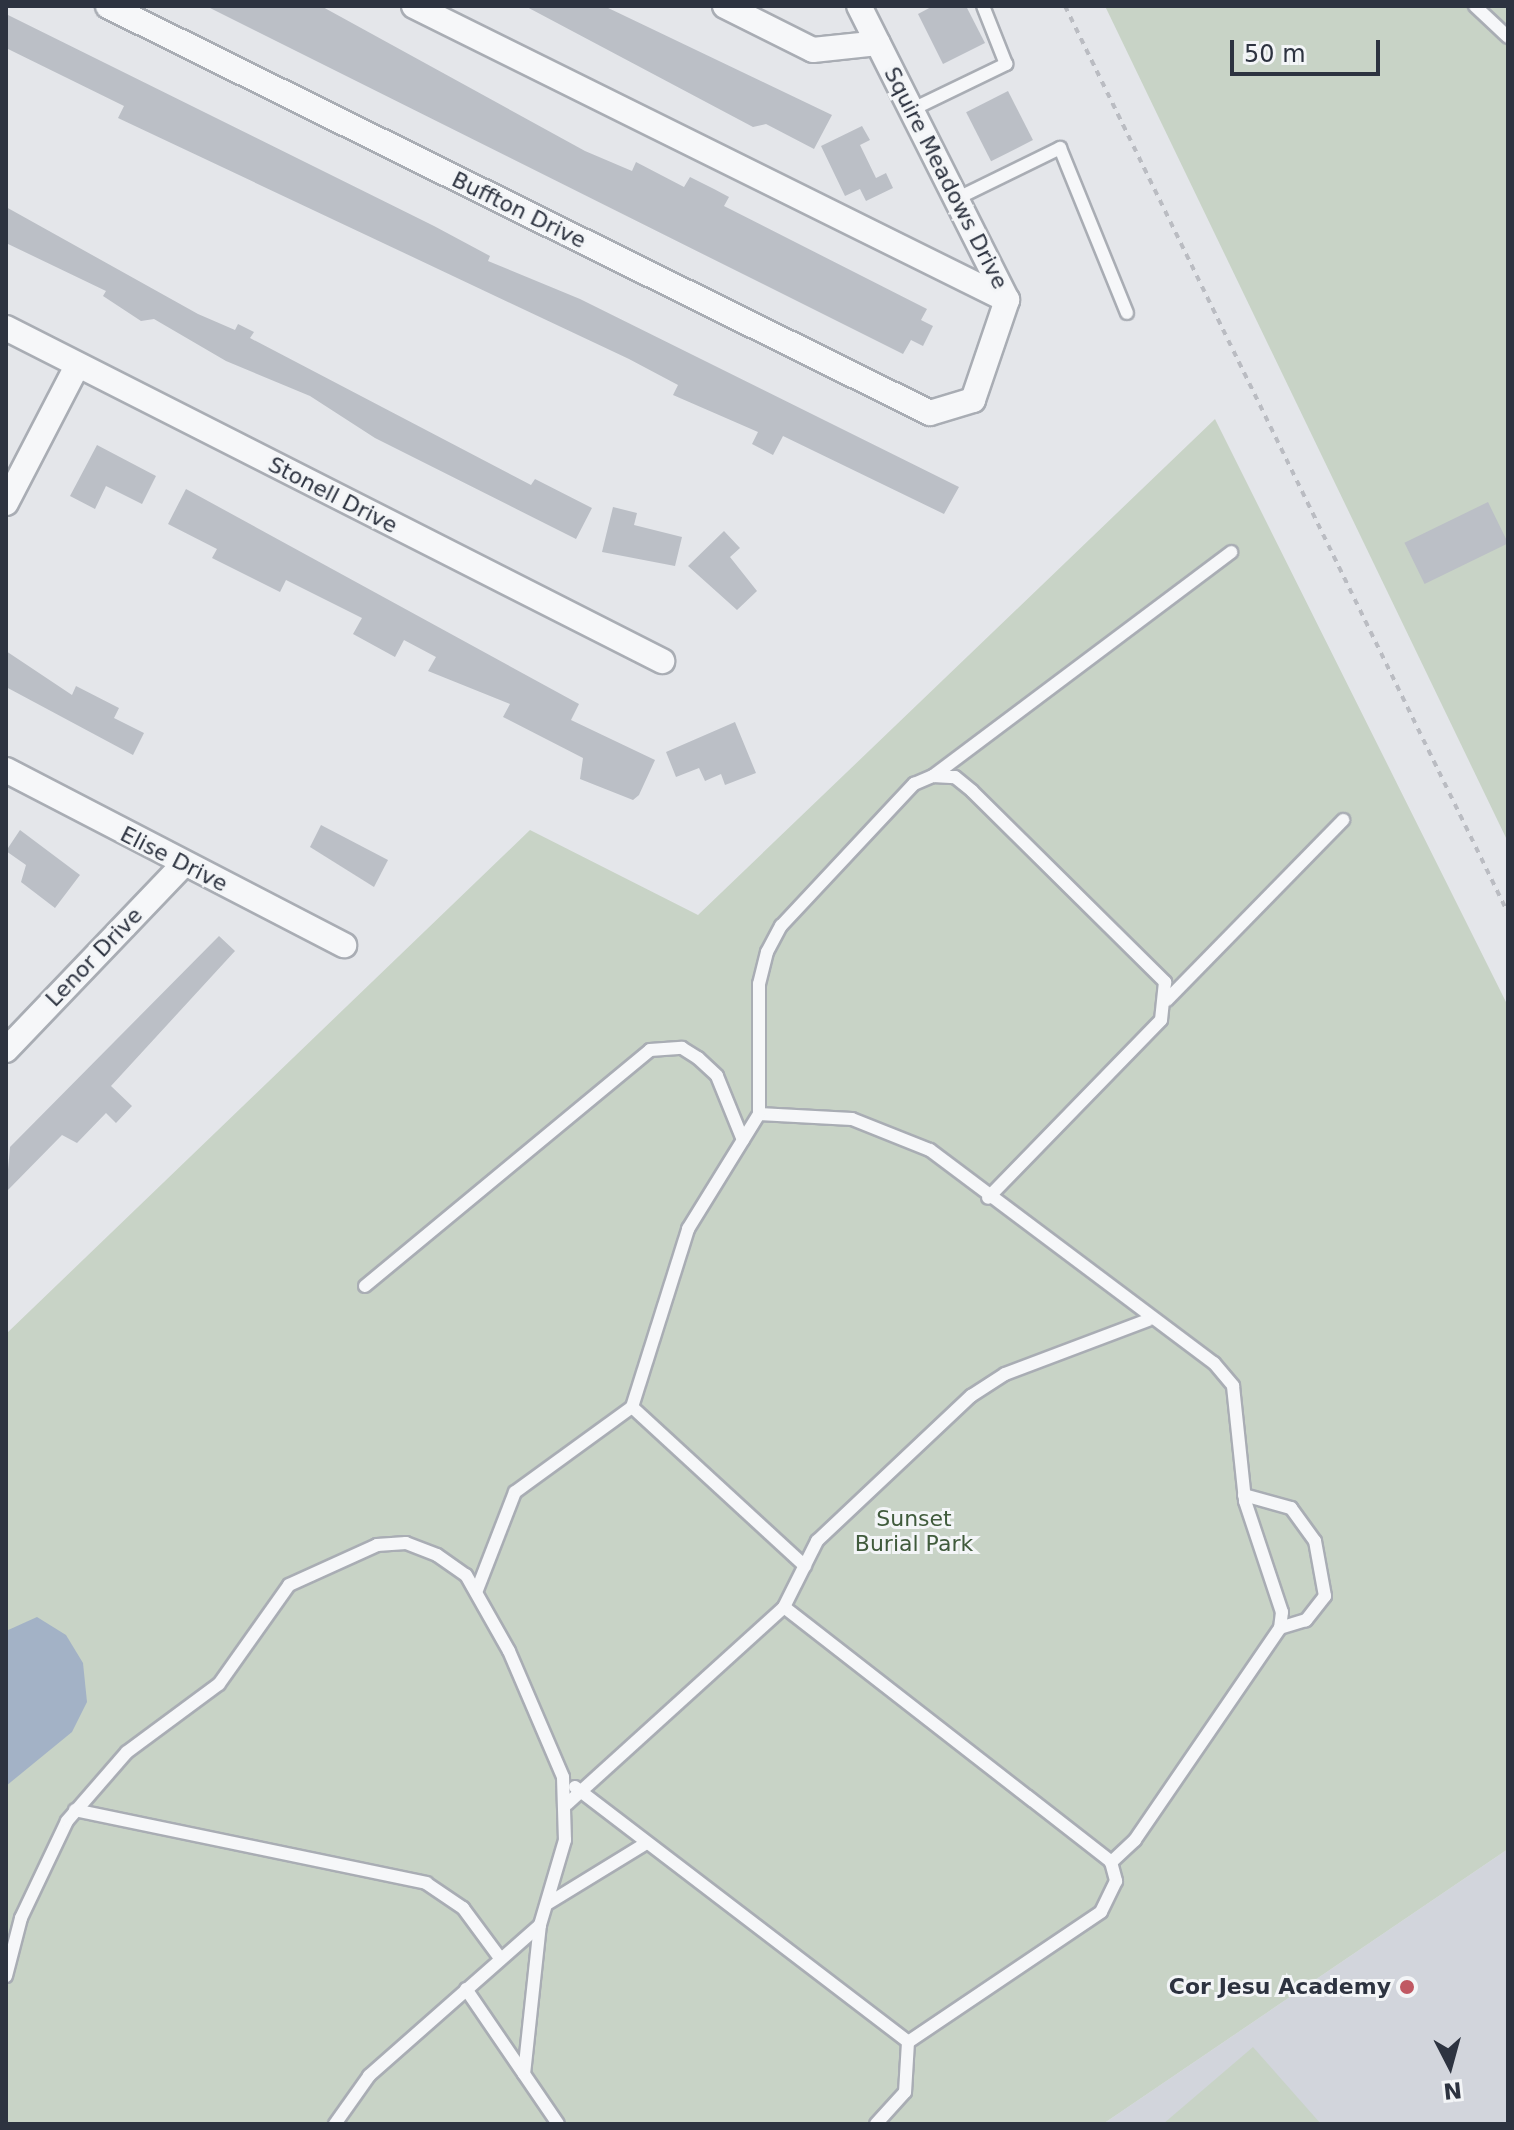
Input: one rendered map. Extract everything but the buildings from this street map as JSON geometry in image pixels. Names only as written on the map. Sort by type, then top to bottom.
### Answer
[{"type":"street","name":"Buffton Drive","points":[[108,6],[930,413]]},
{"type":"street","points":[[414,6],[1007,300]]},
{"type":"street","points":[[725,6],[813,50],[878,43]]},
{"type":"street","name":"Squire Meadows Drive","points":[[859,6],[1007,300],[973,400],[930,413]]},
{"type":"street","name":"Stonell Drive","points":[[6,328],[662,661]]},
{"type":"street","points":[[6,503],[77,366]]},
{"type":"street","name":"Elise Drive","points":[[6,770],[183,865],[344,945]]},
{"type":"street","name":"Lenor Drive","points":[[6,1050],[183,865]]},
{"type":"lane","points":[[911,110],[1006,64],[983,6]]},
{"type":"lane","points":[[1475,6],[1508,37]]},
{"type":"lane","points":[[956,199],[1060,148],[1127,313]]},
{"type":"lane","points":[[477,1590],[515,1492],[632,1407],[688,1229],[759,1114],[759,984],[767,952],[781,926],[914,784],[933,776],[1231,552]]},
{"type":"lane","points":[[933,776],[955,777],[972,791],[1155,969],[1167,1000]]},
{"type":"lane","points":[[988,1198],[1161,1020],[1167,1000],[1343,820]]},
{"type":"lane","points":[[365,1286],[650,1050],[682,1048],[698,1058],[722,1086],[743,1140]]},
{"type":"lane","points":[[759,1114],[799,1111],[895,1131],[1148,1320],[1214,1363],[1233,1386],[1244,1495],[1282,1612],[1280,1628],[1135,1840],[1111,1862]]},
{"type":"lane","points":[[567,1804],[784,1607],[817,1541],[971,1396],[1005,1374],[1148,1320]]},
{"type":"lane","points":[[632,1407],[805,1566]]},
{"type":"lane","points":[[1244,1495],[1291,1508],[1315,1541],[1325,1596],[1306,1620],[1280,1628]]},
{"type":"lane","points":[[6,1976],[37,1878],[75,1810],[127,1752],[219,1684],[268,1608],[318,1567],[377,1545],[406,1543],[437,1555],[477,1590],[563,1777],[567,1804],[540,1925],[524,2074]]},
{"type":"lane","points":[[784,1607],[1111,1862],[1116,1881],[1101,1912],[908,2042]]},
{"type":"lane","points":[[563,1777],[645,1844],[908,2042]]},
{"type":"lane","points":[[75,1810],[426,1883],[463,1908],[500,1958]]},
{"type":"lane","points":[[547,1904],[645,1844]]},
{"type":"lane","points":[[335,2124],[369,2076],[540,1925]]},
{"type":"lane","points":[[466,1989],[558,2124]]},
{"type":"lane","points":[[876,2124],[905,2092],[908,2042]]},
{"type":"path","points":[[1065,6],[1508,913]]},
{"type":"shaded area","name":"Cor Jesu Academy","points":[[1508,1849],[1508,2124],[1103,2124]]},
{"type":"green space","points":[[1105,6],[1508,6],[1508,842]]},
{"type":"green space","name":"Sunset Burial Park","points":[[1215,419],[1508,1006],[1508,1849],[1103,2124],[6,2124],[6,1334],[530,830],[698,915]]},
{"type":"green space","points":[[1253,2047],[1321,2124],[1163,2124]]},
{"type":"water","points":[[37,1617],[66,1635],[83,1663],[87,1702],[72,1732],[6,1786],[6,1631]]},
{"type":"place","name":"Cor Jesu Academy","points":[[1407,1987]]}]
